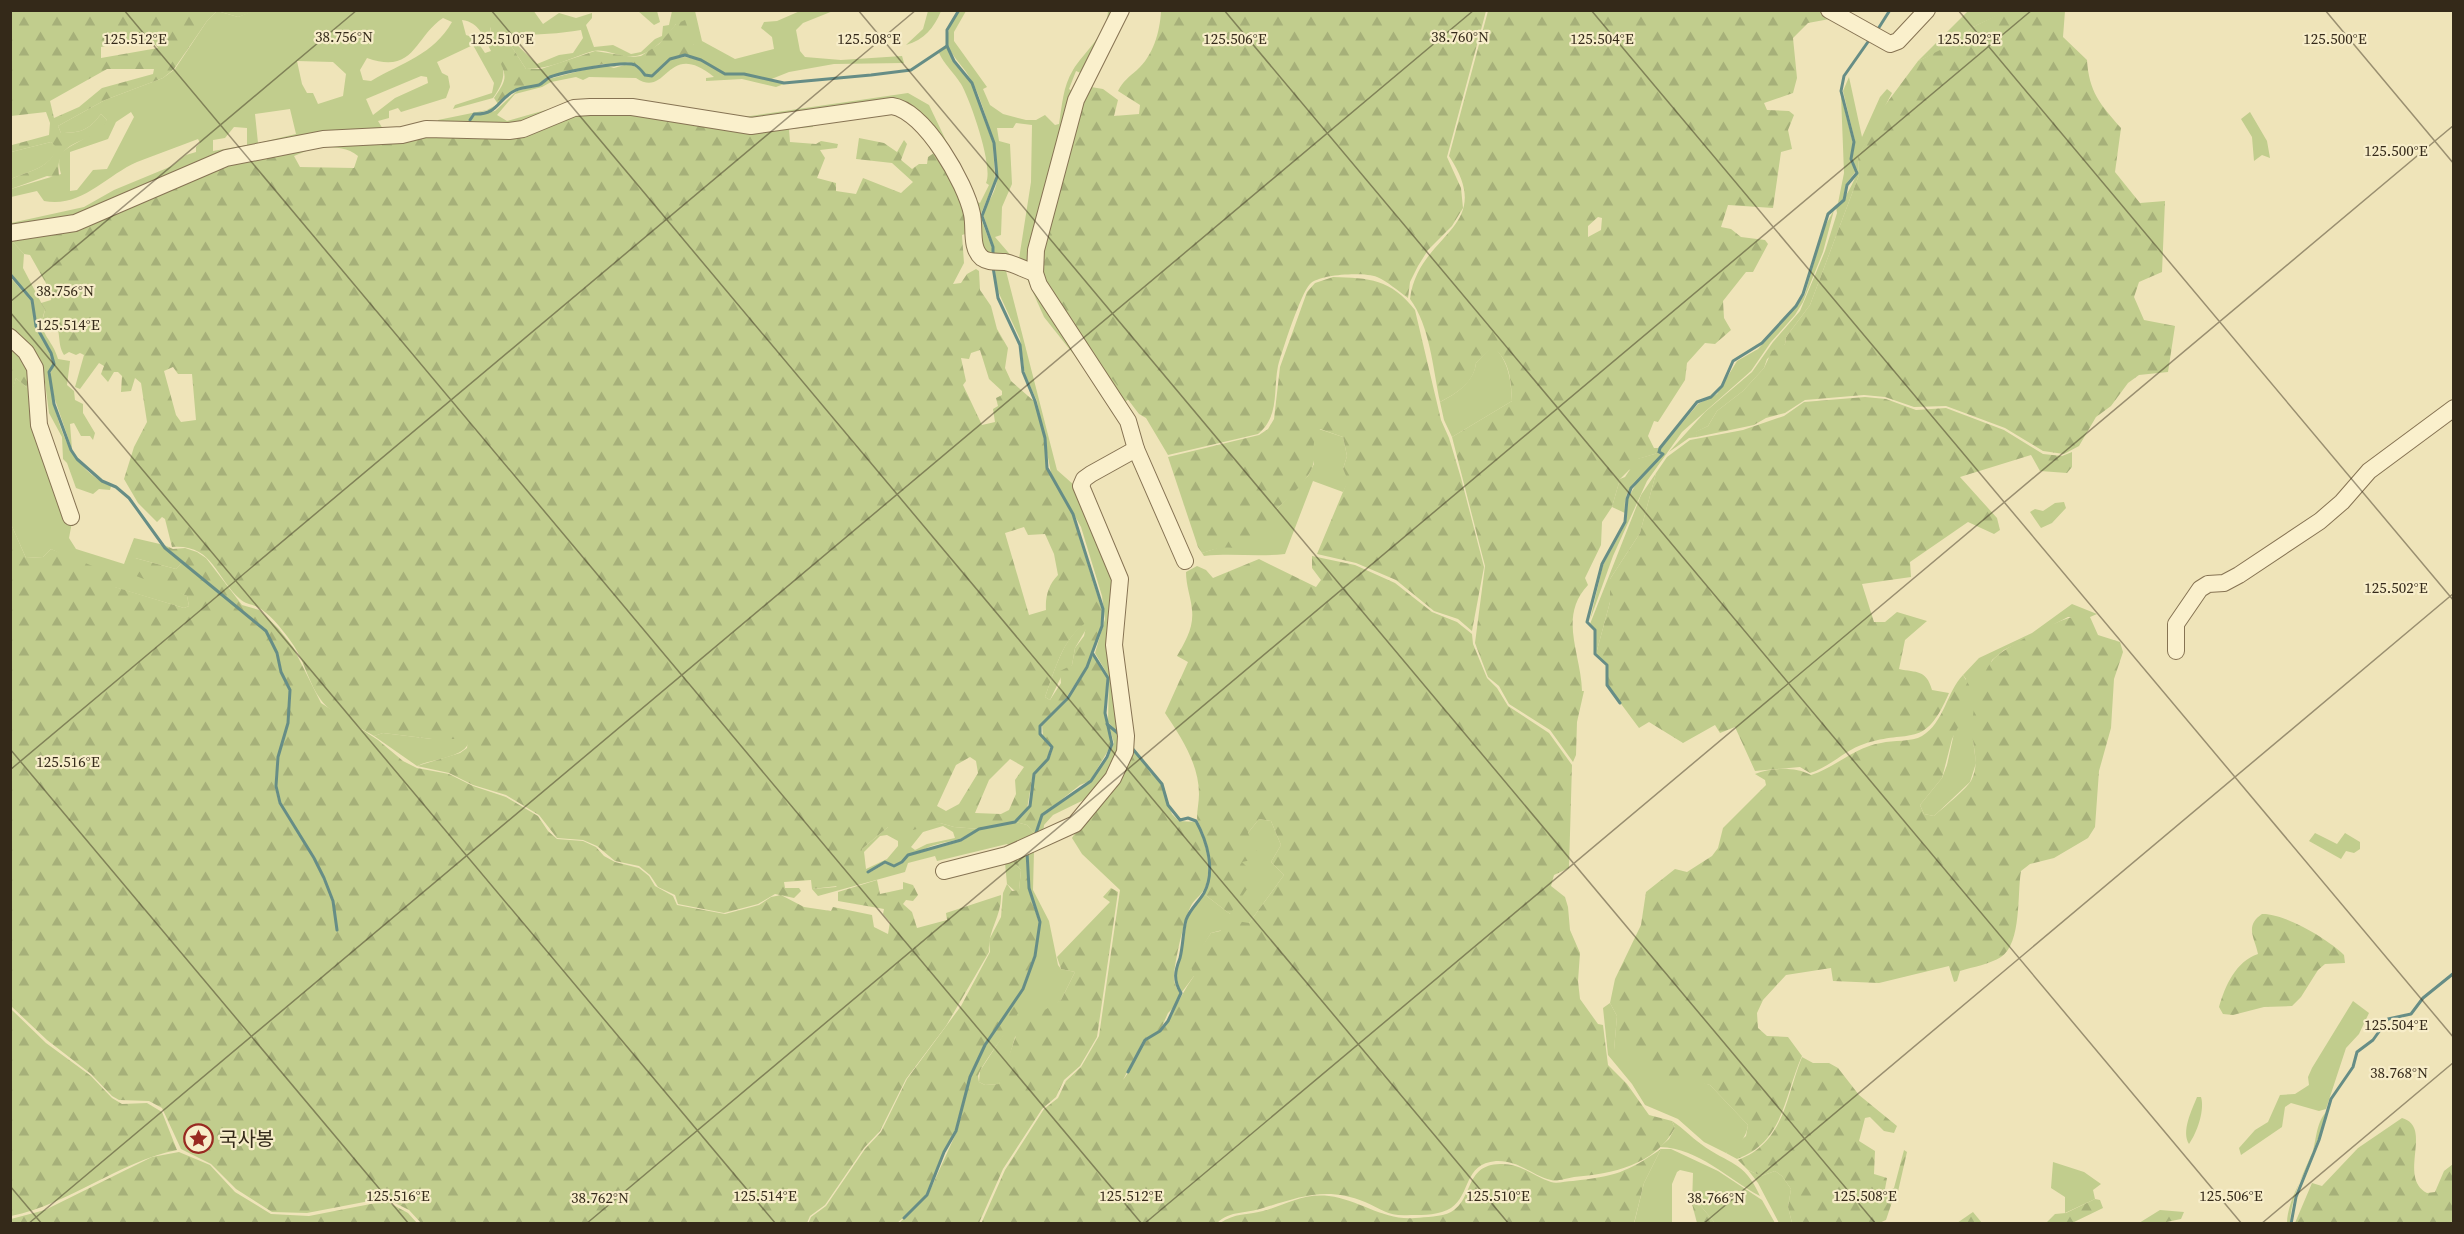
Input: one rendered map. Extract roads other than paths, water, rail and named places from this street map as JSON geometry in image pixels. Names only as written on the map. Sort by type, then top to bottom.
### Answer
[{"type":"street","points":[[1121,10],[1076,100],[1036,250],[1035,273],[1048,302],[1115,398],[1128,422],[1136,449],[1185,561]]},
{"type":"street","points":[[1829,10],[1890,44],[1898,41],[1927,10]]},
{"type":"street","points":[[10,233],[75,223],[226,158],[323,139],[402,135],[426,129],[509,131],[523,129],[574,108],[632,108],[751,126],[892,106],[911,113],[934,138],[967,200],[972,214],[975,248],[981,258],[990,262],[1007,263],[1035,273]]},
{"type":"street","points":[[10,337],[26,352],[35,368],[39,425],[71,517]]},
{"type":"street","points":[[2176,651],[2176,624],[2200,589],[2208,584],[2224,583],[2239,575],[2320,520],[2342,502],[2369,471],[2454,408]]},
{"type":"street","points":[[944,871],[1007,855],[1075,824],[1113,778],[1120,766],[1125,752],[1126,736],[1114,645],[1120,579],[1081,486],[1084,479],[1091,474],[1136,449]]},
{"type":"waterway","points":[[959,10],[947,30],[947,46],[954,61],[972,83],[994,143],[997,177],[982,216],[993,247],[993,257]]},
{"type":"waterway","points":[[1878,29],[1890,10]]},
{"type":"waterway","points":[[1620,703],[1607,685],[1607,665],[1595,654],[1595,630],[1587,622],[1602,564],[1625,522],[1627,499],[1631,488],[1663,454],[1659,452],[1660,448],[1697,402],[1711,397],[1722,386],[1733,361],[1762,343],[1796,306],[1803,294],[1828,214],[1844,200],[1847,185],[1857,173],[1851,159],[1854,142],[1841,91],[1844,76],[1870,39]]},
{"type":"waterway","points":[[470,120],[474,114],[482,114],[493,109],[516,90],[539,85],[550,77],[594,67],[629,64],[636,66],[645,75],[652,76],[670,59],[685,55],[701,60],[725,74],[744,74],[784,83],[911,70],[947,46]]},
{"type":"waterway","points":[[868,872],[885,862],[894,866],[908,855],[961,840],[979,829],[1015,822],[1030,806],[1034,774],[1048,759],[1052,747],[1040,734],[1040,726],[1068,698],[1087,667],[1102,626],[1103,609],[1073,514],[1047,468],[1045,438],[1035,401],[1023,372],[1020,345],[998,298],[993,267]]},
{"type":"waterway","points":[[10,274],[32,300],[36,326],[51,353],[54,364],[49,372],[54,404],[71,450],[77,459],[102,481],[116,487],[129,498],[165,548],[266,631],[277,653],[281,672],[290,690],[288,723],[278,757],[276,786],[280,803],[324,878],[333,901],[337,930]]},
{"type":"waterway","points":[[1035,836],[1042,815],[1091,781],[1107,757],[1112,744],[1105,713],[1108,678],[1093,654]]},
{"type":"waterway","points":[[1107,724],[1120,735]]},
{"type":"waterway","points":[[1128,1072],[1145,1040],[1160,1031],[1168,1021],[1181,993],[1176,976],[1186,920],[1204,893],[1208,884],[1210,866],[1207,847],[1196,821],[1188,818],[1180,820],[1168,805],[1162,784],[1132,748]]},
{"type":"waterway","points":[[904,1218],[927,1195],[944,1152],[956,1131],[970,1077],[985,1045],[1023,989],[1035,956],[1040,922],[1029,888],[1027,852]]},
{"type":"waterway","points":[[2291,1224],[2296,1197],[2319,1140],[2331,1099],[2353,1067],[2357,1052],[2373,1040],[2388,1019],[2411,1014],[2423,998],[2454,973]]},
{"type":"place","name":"국사봉","points":[[198,1139]]}]
